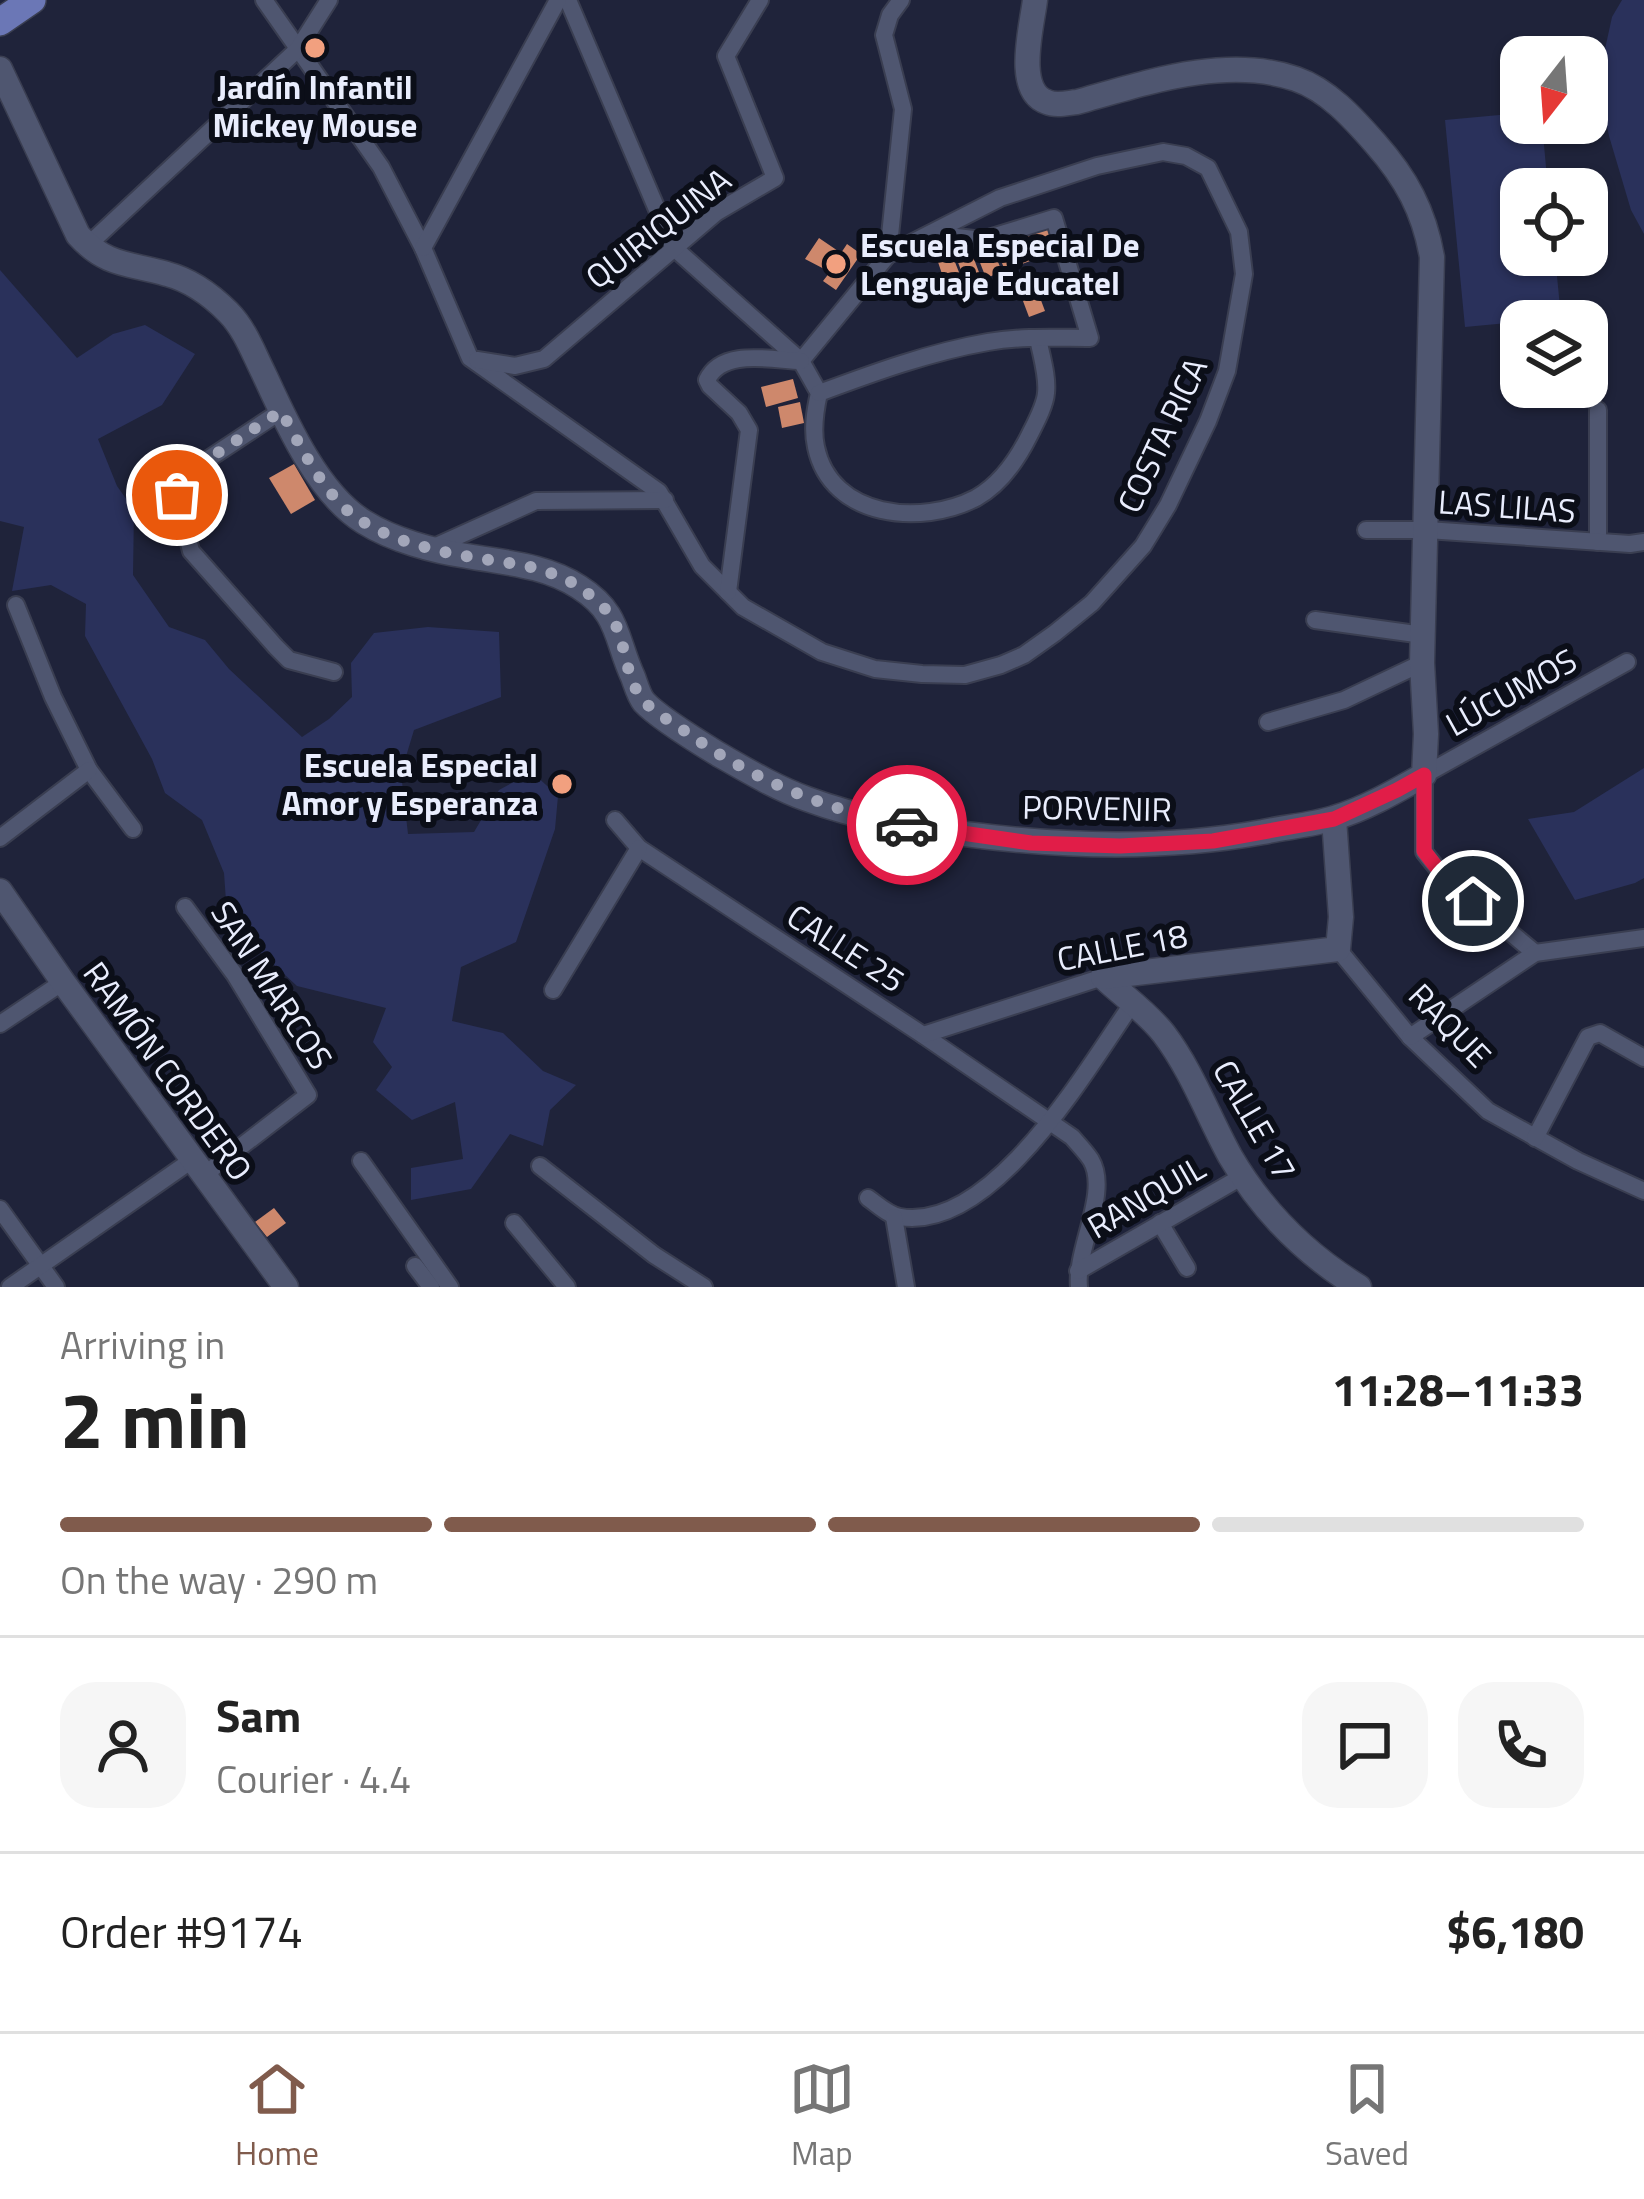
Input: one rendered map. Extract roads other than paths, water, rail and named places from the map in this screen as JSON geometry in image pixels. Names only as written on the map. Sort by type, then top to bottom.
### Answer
[{"type":"main road","points":[[0,22],[32,0]]},
{"type":"street","points":[[264,0],[381,167],[423,248],[470,358]]},
{"type":"street","points":[[0,69],[71,224],[87,246],[298,50],[328,0]]},
{"type":"street","points":[[423,248],[558,0]]},
{"type":"street","points":[[568,0],[673,247],[801,361],[819,392],[814,416],[816,452],[827,475],[844,494],[867,506],[924,514],[979,496],[1004,477],[1021,453],[1046,393],[1038,338]]},
{"type":"street","name":"QUIRIQUINA","points":[[470,358],[515,366],[544,359],[717,212],[775,178],[726,56],[760,0]]},
{"type":"street","points":[[801,361],[888,255],[903,109],[884,35],[890,14],[901,0]]},
{"type":"street","points":[[1035,0],[1027,70],[1030,87],[1043,101],[1077,102],[1212,70],[1262,71],[1298,79],[1330,98],[1358,123],[1393,162],[1413,194],[1432,257],[1422,663],[1424,851],[1432,865],[1535,953]]},
{"type":"street","name":"COSTA RICA","points":[[470,358],[665,500],[702,566],[743,607],[822,652],[875,669],[965,675],[1024,655],[1091,603],[1143,546],[1208,422],[1227,371],[1244,274],[1239,232],[1208,168],[1186,156],[1162,152],[1096,166],[1000,198],[888,255]]},
{"type":"street","points":[[819,392],[887,368],[988,342],[1090,338],[1054,218],[982,240],[930,234]]},
{"type":"street","name":"PORVENIR","points":[[87,246],[121,265],[182,280],[225,308],[244,331],[314,468],[344,507],[392,536],[560,575],[588,593],[613,618],[643,701],[702,744],[803,798],[863,817],[929,830],[1031,843],[1120,846],[1213,841],[1334,819],[1424,775]]},
{"type":"street","points":[[728,592],[749,430],[707,380],[727,360],[801,361]]},
{"type":"street","points":[[1598,410],[1598,542]]},
{"type":"street","points":[[281,411],[178,479],[177,495],[191,551],[276,647],[289,660],[334,672]]},
{"type":"street","points":[[434,548],[536,501],[665,500]]},
{"type":"street","name":"LAS LILAS","points":[[1366,530],[1644,542]]},
{"type":"street","points":[[16,605],[88,770],[133,830]]},
{"type":"street","points":[[1315,620],[1423,634]]},
{"type":"street","name":"LÚCUMOS","points":[[1424,775],[1627,662]]},
{"type":"street","points":[[1268,722],[1344,700],[1422,663]]},
{"type":"street","points":[[0,838],[88,770]]},
{"type":"street","points":[[1334,819],[1341,917],[1338,949]]},
{"type":"street","name":"CALLE 25","points":[[615,820],[639,848],[1072,1137],[1096,1174],[1079,1279]]},
{"type":"street","points":[[553,990],[639,848]]},
{"type":"street","name":"RAMÓN CORDERO","points":[[0,891],[286,1287]]},
{"type":"street","name":"SAN MARCOS","points":[[185,907],[236,975],[308,1096],[198,1168]]},
{"type":"street","points":[[1410,1037],[1535,953],[1644,938]]},
{"type":"street","name":"CALLE 18","points":[[923,1035],[1103,977],[1338,949]]},
{"type":"street","name":"RAQUE","points":[[1338,949],[1410,1037],[1488,1111],[1644,1191]]},
{"type":"street","name":"CALLE 17","points":[[1103,977],[1161,1030],[1243,1176],[1285,1231],[1359,1287]]},
{"type":"street","points":[[0,1024],[63,982]]},
{"type":"street","points":[[868,1198],[894,1217],[932,1218],[969,1199],[1004,1173],[1051,1120],[1132,1004]]},
{"type":"street","points":[[1535,1138],[1588,1037],[1600,1033],[1644,1058]]},
{"type":"street","points":[[361,1162],[450,1287]]},
{"type":"street","points":[[540,1166],[654,1255],[704,1287]]},
{"type":"street","points":[[10,1287],[198,1168]]},
{"type":"street","name":"RANQUIL","points":[[1079,1279],[1160,1223],[1243,1176]]},
{"type":"street","points":[[0,1209],[56,1287]]},
{"type":"street","points":[[894,1217],[906,1287]]},
{"type":"street","points":[[514,1223],[567,1287]]},
{"type":"street","points":[[1160,1223],[1187,1268]]},
{"type":"street","points":[[415,1266],[430,1287]]},
{"type":"place","name":"Jardín Infantil Mickey Mouse","points":[[315,48]]},
{"type":"place","name":"Escuela Especial De Lenguaje Educatel","points":[[836,264]]},
{"type":"place","name":"Escuela Especial Amor y Esperanza","points":[[562,784]]}]
